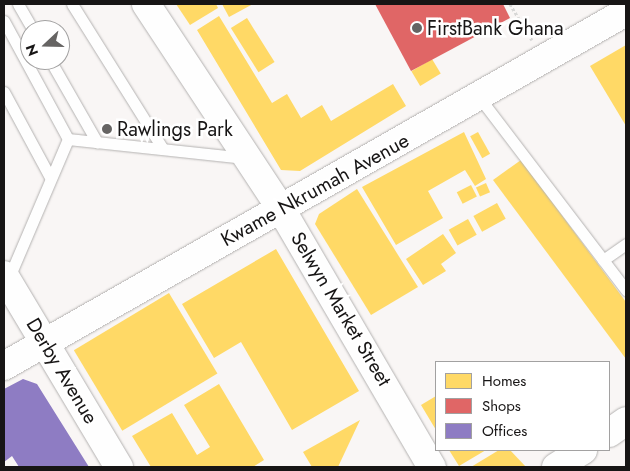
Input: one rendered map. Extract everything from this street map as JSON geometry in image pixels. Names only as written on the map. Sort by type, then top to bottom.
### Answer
[{"type":"main road","name":"Selwyn Market Street","points":[[146,4],[281,209],[432,467]]},
{"type":"main road","name":"Kwame Nkrumah Avenue","points":[[4,366],[626,12]]},
{"type":"main road","name":"Derby Avenue","points":[[6,279],[46,342],[119,467]]},
{"type":"main road","points":[[610,432],[626,421]]},
{"type":"lane","points":[[18,4],[27,20]]},
{"type":"lane","points":[[72,4],[163,149]]},
{"type":"lane","points":[[4,21],[68,140]]},
{"type":"lane","points":[[56,70],[97,142]]},
{"type":"lane","points":[[4,92],[50,177]]},
{"type":"lane","points":[[479,97],[626,290]]},
{"type":"lane","points":[[68,140],[247,158]]},
{"type":"lane","points":[[6,279],[68,140]]},
{"type":"lane","points":[[604,260],[626,244]]},
{"type":"path","points":[[510,4],[545,59]]},
{"type":"building: Homes","points":[[176,4],[216,4],[218,8],[190,25]]},
{"type":"building: Homes","points":[[222,4],[253,4],[229,17]]},
{"type":"building: Homes","points":[[219,16],[272,103],[287,94],[301,118],[322,105],[331,121],[393,84],[406,106],[300,171],[281,170],[197,30]]},
{"type":"building: Homes","points":[[247,18],[275,62],[258,72],[231,28]]},
{"type":"building: Homes","points":[[626,45],[626,126],[590,66]]},
{"type":"building: Homes","points":[[432,59],[441,74],[420,86],[411,71]]},
{"type":"building: Homes","points":[[464,132],[486,179],[475,186],[465,170],[428,191],[443,218],[396,245],[362,187]]},
{"type":"building: Homes","points":[[478,132],[490,154],[482,158],[470,136]]},
{"type":"building: Homes","points":[[521,160],[626,302],[626,359],[493,180]]},
{"type":"building: Homes","points":[[486,183],[490,192],[480,197],[476,187]]},
{"type":"building: Homes","points":[[471,185],[477,197],[463,204],[457,192]]},
{"type":"building: Homes","points":[[357,189],[418,287],[371,315],[315,224],[319,214]]},
{"type":"building: Homes","points":[[497,203],[506,219],[482,232],[473,216]]},
{"type":"building: Homes","points":[[468,219],[477,235],[457,245],[449,230]]},
{"type":"building: Homes","points":[[443,234],[456,253],[441,264],[446,271],[423,285],[406,259]]},
{"type":"building: Homes","points":[[276,249],[359,391],[292,430],[241,342],[214,358],[182,304]]},
{"type":"building: Homes","points":[[169,293],[217,374],[122,431],[74,350]]},
{"type":"building: Homes","points":[[219,384],[264,460],[253,467],[151,467],[132,436],[172,413],[197,455],[210,447],[184,405]]},
{"type":"building: Homes","points":[[435,397],[435,428],[421,405]]},
{"type":"building: Homes","points":[[360,420],[338,467],[312,467],[303,452]]},
{"type":"building: Homes","points":[[450,451],[484,451],[459,466]]},
{"type":"building: Homes","points":[[497,451],[511,451],[526,467],[471,467]]},
{"type":"building: Shops","points":[[375,4],[503,4],[510,18],[411,71]]},
{"type":"building: Offices","points":[[23,379],[37,384],[89,467],[19,467],[12,456],[4,462],[4,389]]},
{"type":"place","name":"FirstBank Ghana","points":[[417,28]]},
{"type":"place","name":"Rawlings Park","points":[[107,129]]}]
